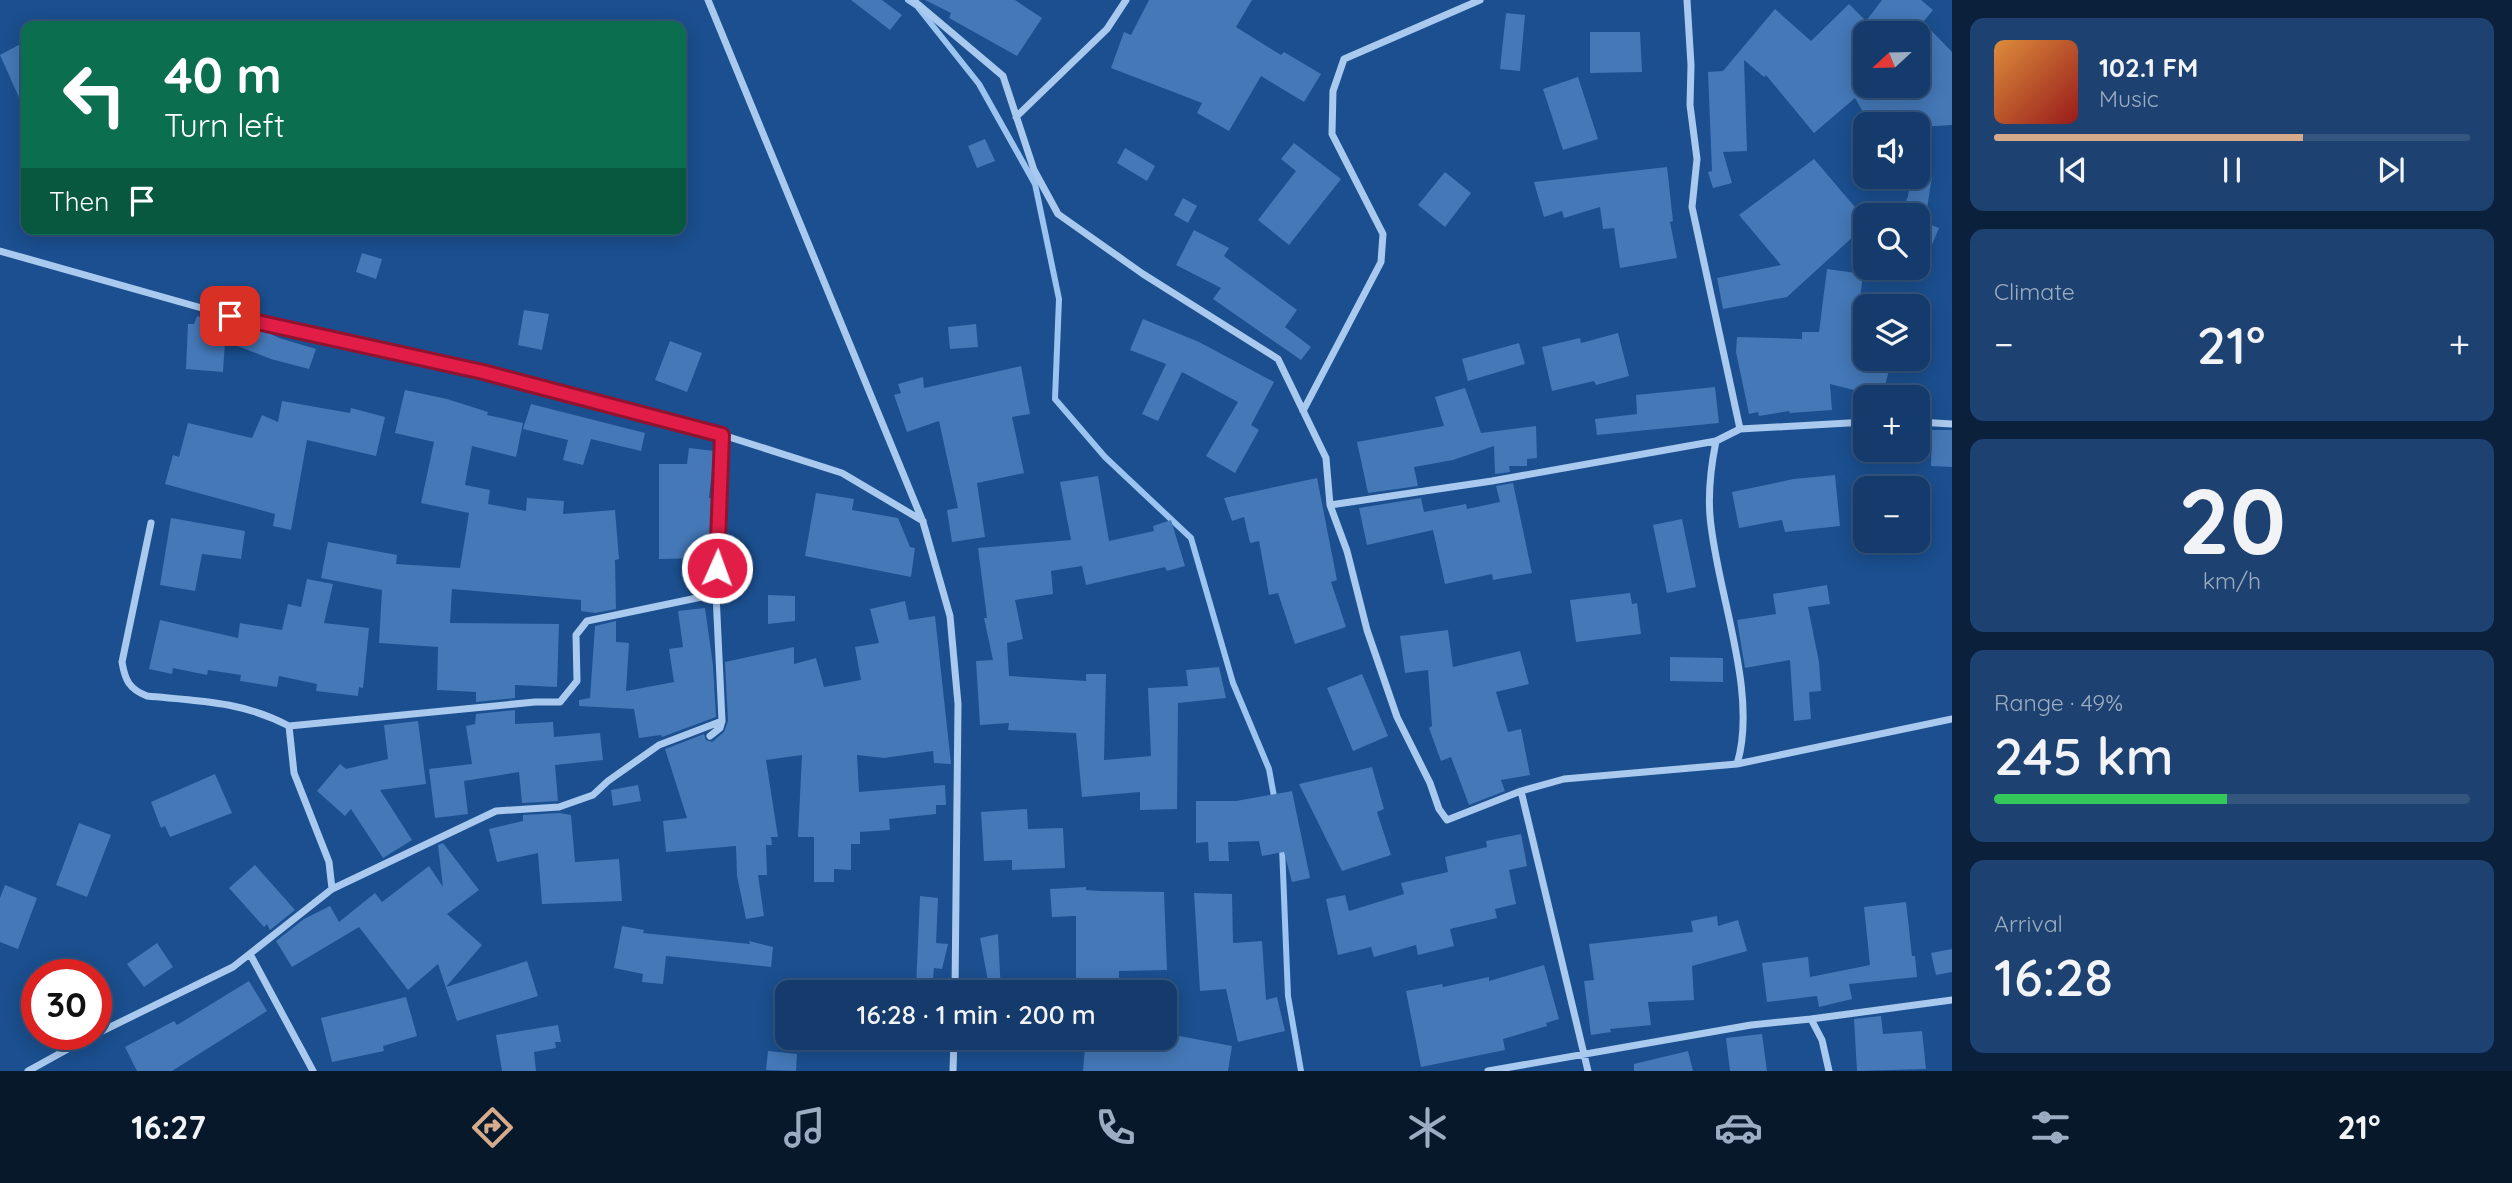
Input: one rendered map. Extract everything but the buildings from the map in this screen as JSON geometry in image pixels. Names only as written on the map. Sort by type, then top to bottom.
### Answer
[{"type":"street","points":[[708,0],[923,522],[950,616],[958,704],[955,980]]},
{"type":"street","points":[[913,0],[1003,75],[1034,170],[1058,214],[1143,274],[1278,359],[1326,458],[1330,505],[1347,551],[1367,630],[1397,717],[1430,783],[1439,809],[1447,820],[1458,818],[1521,790],[1564,779],[1737,764],[1952,719]]},
{"type":"street","points":[[1016,117],[1107,29],[1126,0]]},
{"type":"street","points":[[1303,411],[1381,262],[1383,234],[1332,134],[1333,91],[1344,60],[1480,0]]},
{"type":"street","points":[[1687,0],[1691,65],[1690,105],[1697,159],[1692,207],[1740,429]]},
{"type":"street","points":[[0,251],[230,316],[483,372],[722,435],[842,474],[923,522]]},
{"type":"street","points":[[1330,505],[1492,481],[1716,441],[1740,429],[1853,423]]},
{"type":"street","points":[[1930,423],[1952,424]]},
{"type":"street","points":[[710,736],[720,728],[722,721],[716,594],[722,435]]},
{"type":"street","points":[[1716,441],[1710,473],[1710,516],[1738,671],[1744,742],[1737,764]]},
{"type":"street","points":[[150,523],[122,662],[125,679],[134,691],[147,695],[237,705],[260,711],[289,726],[535,702],[560,702],[577,681],[576,635],[587,621],[716,594]]},
{"type":"street","points":[[112,1026],[233,967],[332,889],[496,811],[559,807],[593,796],[608,780],[659,745],[722,721]]},
{"type":"street","points":[[289,726],[294,773],[329,862],[332,889]]},
{"type":"street","points":[[1521,790],[1588,1071]]},
{"type":"street","points":[[250,954],[313,1071]]},
{"type":"street","points":[[1488,1071],[1751,1025],[1952,1000]]},
{"type":"street","points":[[1811,1019],[1822,1040],[1829,1071]]},
{"type":"street","points":[[28,1071],[67,1050]]},
{"type":"street","points":[[953,1071],[954,1050]]},
{"type":"waterway","points":[[908,0],[917,6],[979,84],[1035,184],[1059,299],[1055,399],[1105,457],[1191,538],[1233,683],[1269,769],[1275,802]]},
{"type":"waterway","points":[[1282,847],[1288,996],[1301,1071]]},
{"type":"route","points":[[230,316],[483,372],[722,435],[717,568]]}]
